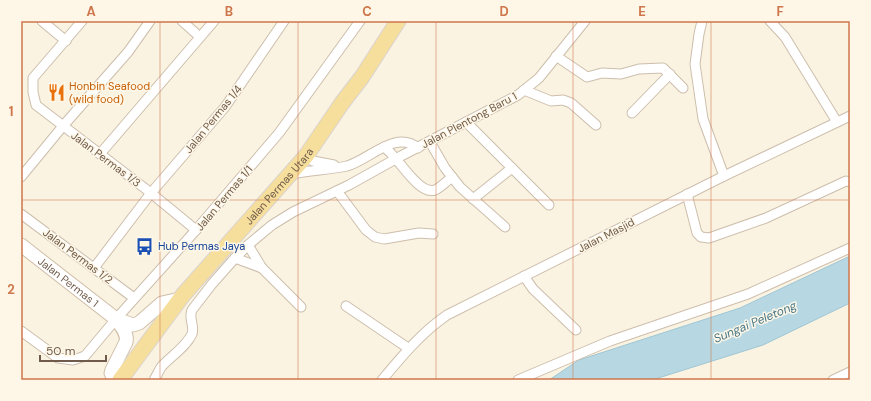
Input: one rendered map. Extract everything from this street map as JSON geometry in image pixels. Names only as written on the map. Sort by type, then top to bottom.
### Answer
[{"type":"main road","name":"Jalan Permas Utara","points":[[120,380],[180,299],[306,156],[342,103],[362,77],[398,21]]},
{"type":"street","points":[[42,21],[66,41],[82,21]]},
{"type":"street","points":[[21,177],[63,126],[128,52],[150,21]]},
{"type":"street","points":[[182,21],[200,37]]},
{"type":"street","points":[[100,154],[214,21]]},
{"type":"street","name":"Jalan Permas 1/4","points":[[94,268],[151,193],[225,107],[284,21]]},
{"type":"street","name":"Jalan Permas 1/1","points":[[21,331],[58,358],[73,360],[85,356],[134,298],[196,230],[278,133],[360,21]]},
{"type":"street","name":"Jalan Plentong Baru 1","points":[[154,380],[162,367],[192,334],[193,328],[190,314],[192,310],[234,258],[272,225],[293,212],[337,191],[396,158],[430,142],[518,95],[539,78],[585,21]]},
{"type":"street","points":[[702,21],[695,64],[697,80],[703,119],[724,176]]},
{"type":"street","points":[[770,21],[786,37],[837,122]]},
{"type":"street","name":"Jalan Permas 1/3","points":[[66,41],[33,78],[33,92],[36,105],[151,193],[196,230]]},
{"type":"street","points":[[556,56],[587,77],[602,73],[621,74],[639,69],[663,68],[683,88]]},
{"type":"street","points":[[632,113],[670,74]]},
{"type":"street","points":[[524,90],[546,99],[563,100],[572,103],[596,125]]},
{"type":"street","name":"Jalan Masjid","points":[[382,380],[408,348],[429,328],[447,315],[687,194],[850,116]]},
{"type":"street","points":[[466,122],[549,205]]},
{"type":"street","name":"Jalan Plentong Baru 1","points":[[290,174],[307,170],[330,169],[349,165],[364,159],[384,146],[405,141],[412,143],[418,148]]},
{"type":"street","points":[[430,142],[445,168],[460,187],[505,227]]},
{"type":"street","points":[[384,146],[396,158],[410,177],[431,191],[435,190],[452,177]]},
{"type":"street","name":"Jalan Plentong Baru 1","points":[[306,156],[313,161],[322,163],[349,165]]},
{"type":"street","points":[[473,199],[512,168]]},
{"type":"street","points":[[687,194],[697,232],[701,237],[709,238],[766,218],[846,181],[850,182]]},
{"type":"street","points":[[337,191],[366,230],[375,237],[384,239],[419,233],[433,234]]},
{"type":"street","name":"Jalan Permas 1/2","points":[[21,214],[134,298]]},
{"type":"street","name":"Jalan Permas 1","points":[[21,245],[116,319],[126,333],[126,342],[112,370],[115,380]]},
{"type":"street","points":[[248,245],[262,268],[301,307]]},
{"type":"street","points":[[518,380],[610,341],[748,294],[850,248]]},
{"type":"street","points":[[234,258],[262,268]]},
{"type":"street","points":[[524,276],[533,289],[576,330]]},
{"type":"street","name":"Jalan Permas 1","points":[[116,319],[133,325],[139,323],[162,303],[180,299]]},
{"type":"street","points":[[346,306],[408,348]]},
{"type":"street","points":[[833,380],[850,372]]},
{"type":"water","name":"Sungai Peletong","points":[[850,256],[850,303],[763,345],[652,380],[549,380],[579,360],[740,308]]},
{"type":"place","name":"Honbin Seafood (wild food)","points":[[56,92]]},
{"type":"place","name":"Hub Permas Jaya","points":[[145,246]]}]
